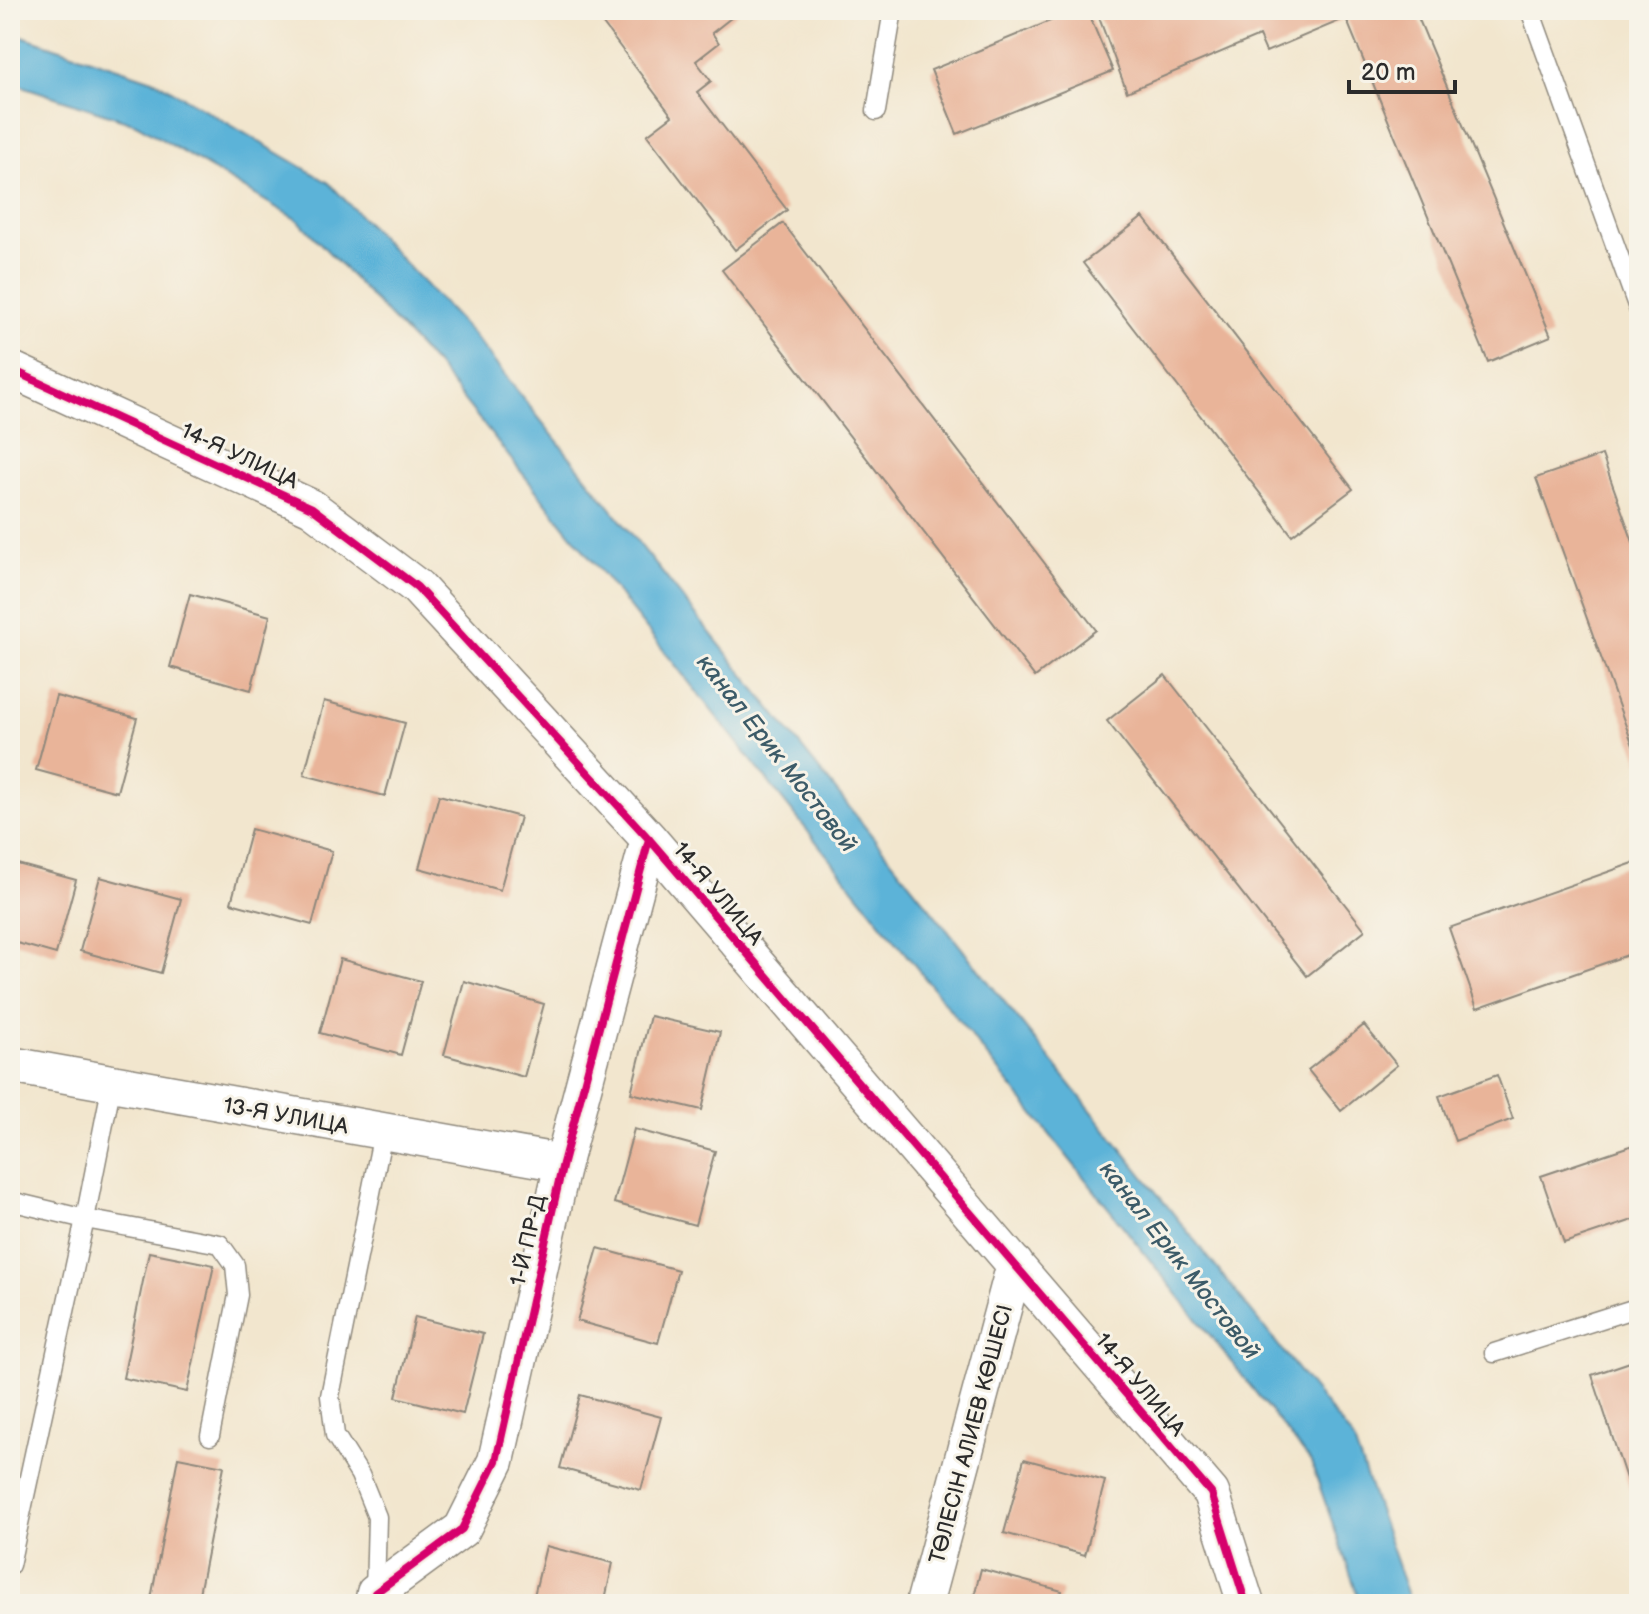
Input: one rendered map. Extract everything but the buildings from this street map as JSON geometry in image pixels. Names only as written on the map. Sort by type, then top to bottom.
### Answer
[{"type":"street","name":"14-Я УЛИЦА","points":[[10,369],[312,508],[417,587],[649,839],[1211,1493],[1246,1604]]},
{"type":"street","name":"1-Й ПР-Д","points":[[374,1598],[462,1529],[496,1461],[563,1163],[649,839]]},
{"type":"street","name":"13-Я УЛИЦА","points":[[10,1065],[563,1163]]},
{"type":"street","name":"ТӨЛЕСІН АЛИЕВ КӨШЕСІ","points":[[924,1604],[1015,1264]]},
{"type":"lane","points":[[876,111],[893,10]]},
{"type":"lane","points":[[1530,10],[1639,311]]},
{"type":"lane","points":[[10,1565],[112,1083]]},
{"type":"lane","points":[[374,1598],[377,1517],[360,1475],[335,1435],[330,1396],[383,1133]]},
{"type":"lane","points":[[10,1201],[85,1219],[220,1244],[235,1265],[238,1295],[210,1436]]},
{"type":"lane","points":[[1494,1353],[1639,1307]]},
{"type":"water","name":"канал Ерик Мостовой","points":[[10,32],[156,81],[329,183],[472,334],[1353,1439],[1411,1604],[1361,1604],[1311,1462],[436,365],[299,221],[136,124],[10,82]]},
{"type":"cycle path","points":[[10,369],[312,508],[417,587],[649,839],[1211,1493],[1246,1604]]},
{"type":"cycle path","points":[[373,1604],[375,1593],[462,1529],[496,1461],[563,1163],[649,839]]}]
